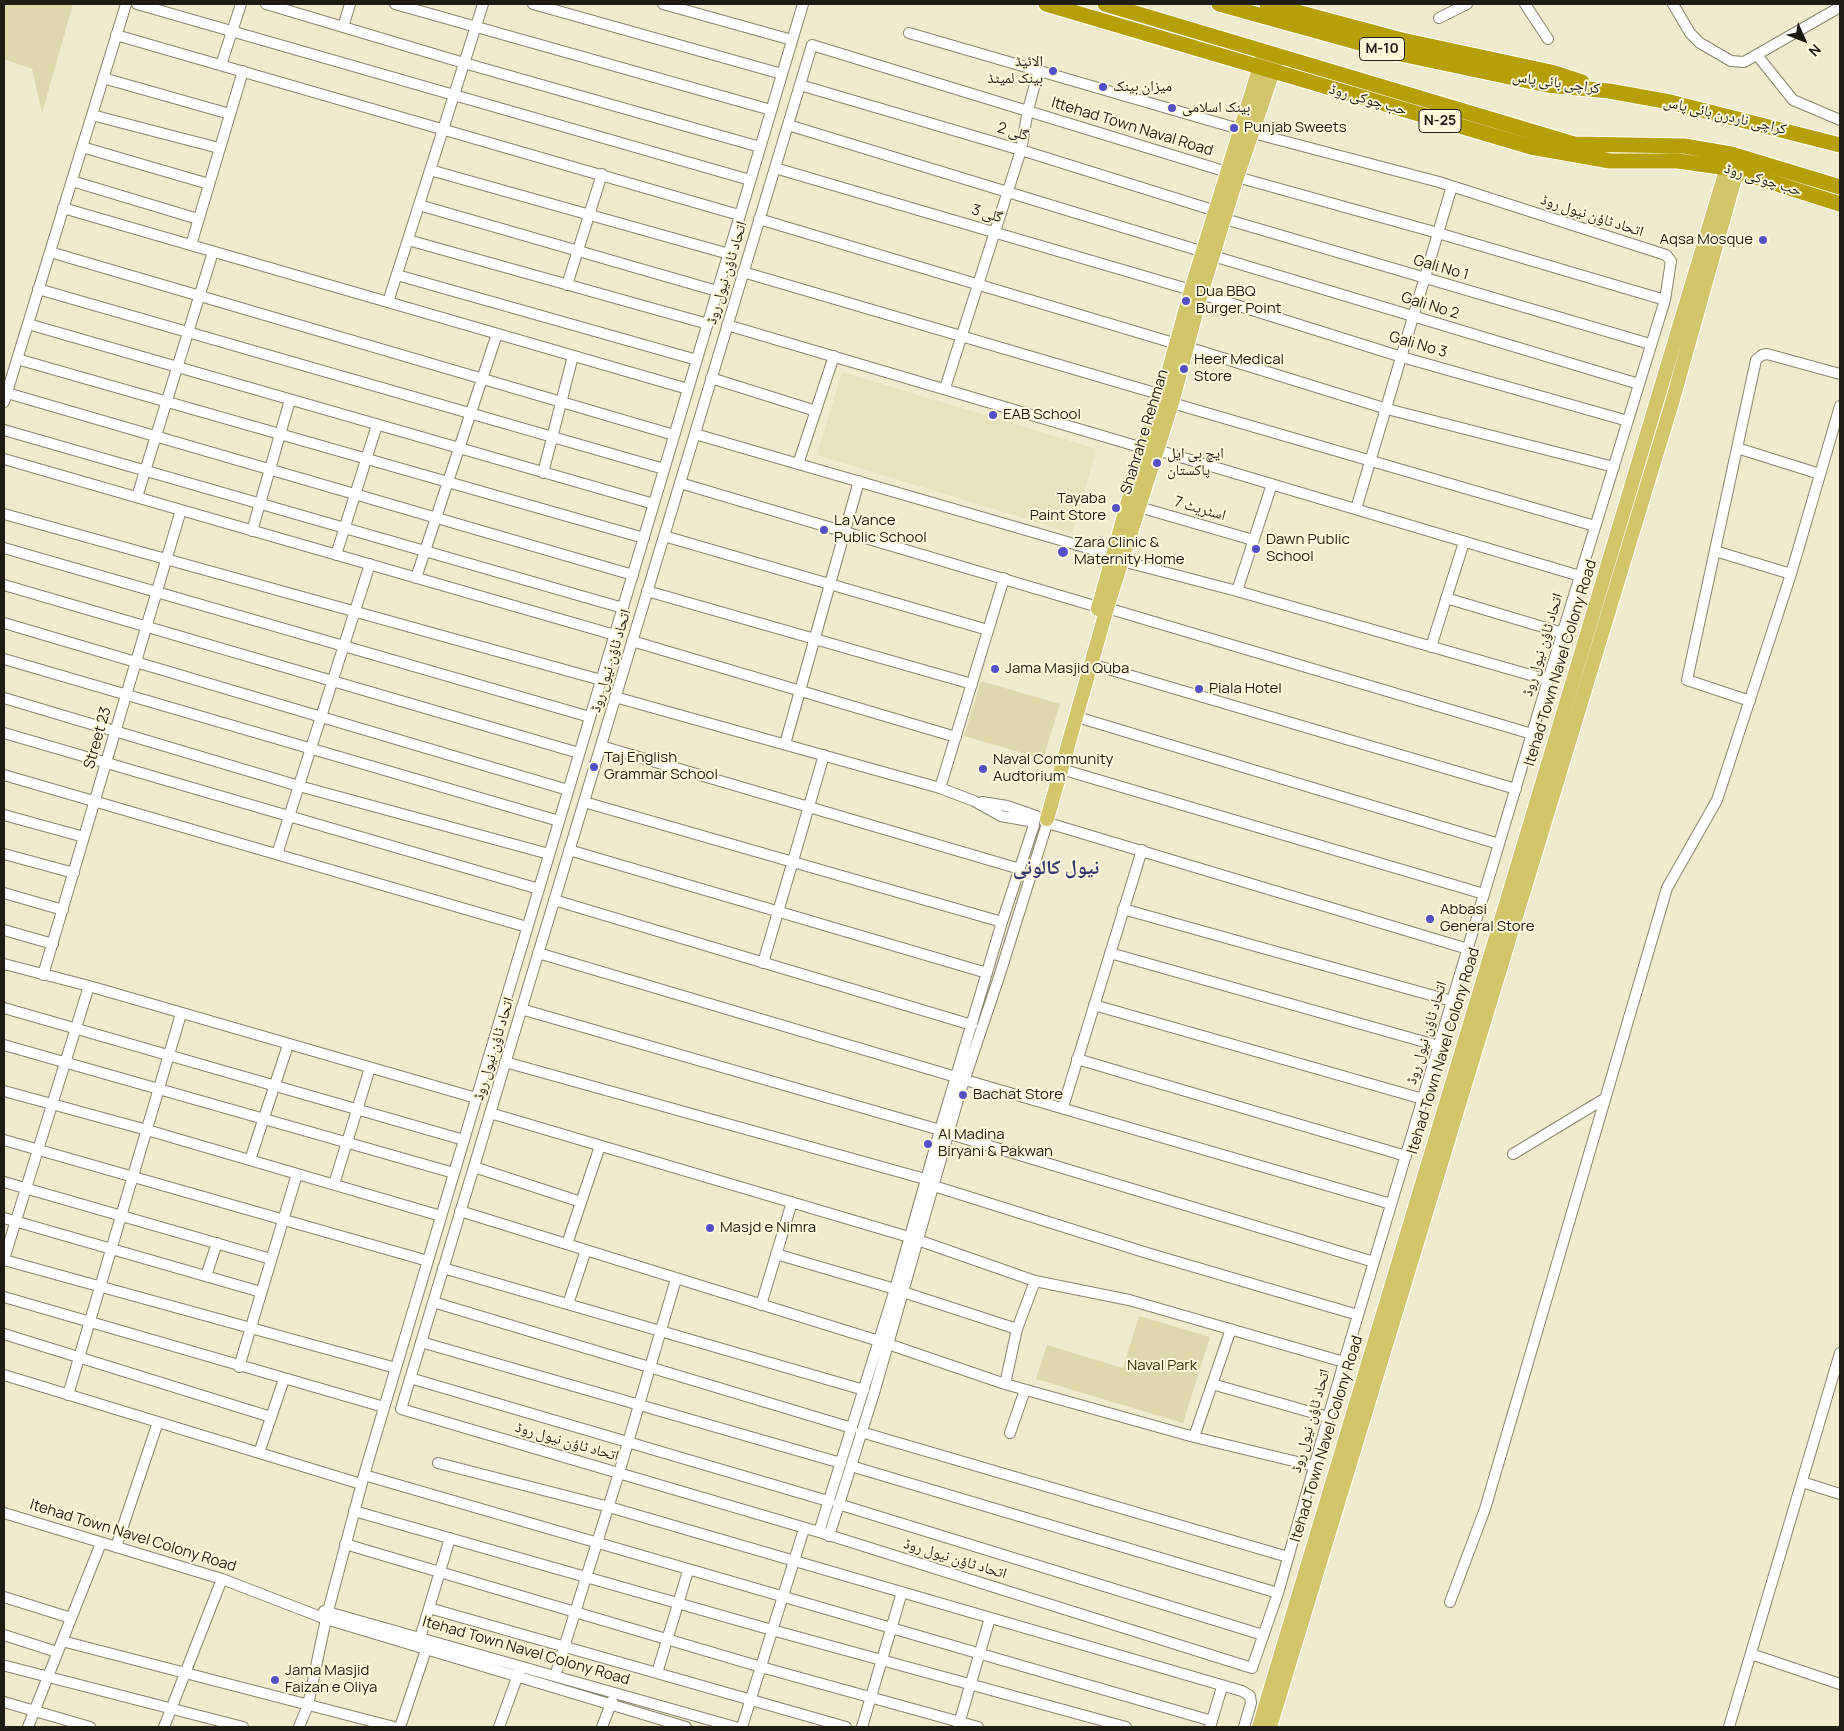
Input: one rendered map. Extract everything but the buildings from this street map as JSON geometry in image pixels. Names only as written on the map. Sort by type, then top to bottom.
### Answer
[{"type":"highway","points":[[1046,4],[1122,27],[1268,62],[1574,144],[1684,146],[1734,163],[1840,187]]},
{"type":"highway","points":[[1105,4],[1127,7],[1268,62]]},
{"type":"highway","name":"کراچی بائی پاس","points":[[1220,4],[1396,53],[1609,91]]},
{"type":"highway","name":"کراچی بائی پاس","points":[[1267,4],[1549,79]]},
{"type":"highway","name":"کراچی ناردرن بائی پاس","points":[[1609,91],[1739,118],[1840,145]]},
{"type":"highway","name":"حب چوکی روڈ","points":[[1734,163],[1840,204]]},
{"type":"main road","name":"Shahrah e Rehman","points":[[1041,821],[1102,608],[1167,399],[1196,292],[1268,62]]},
{"type":"main road","name":"Itehad Town Navel Colony Road","points":[[1258,1727],[1383,1306],[1734,163]]},
{"type":"main road","name":"Itehad Town Navel Colony Road","points":[[1270,1727],[1672,403],[1734,163]]},
{"type":"main road","name":"Shahrah e Rehman","points":[[1117,558],[1139,507],[1150,449]]},
{"type":"main road","name":"Shahrah e Rehman","points":[[1041,821],[1061,769],[1091,664],[1102,608]]},
{"type":"main road","points":[[1383,1306],[1398,1310]]},
{"type":"street","points":[[126,4],[5,397],[156,436],[632,575]]},
{"type":"street","points":[[136,4],[750,180]]},
{"type":"street","points":[[221,64],[241,4]]},
{"type":"street","points":[[266,4],[464,63],[760,147]]},
{"type":"street","points":[[343,27],[350,4]]},
{"type":"street","points":[[395,4],[771,110]]},
{"type":"street","points":[[388,302],[483,4]]},
{"type":"street","points":[[533,4],[782,74]]},
{"type":"street","points":[[662,4],[792,40]]},
{"type":"street","points":[[299,1727],[308,1705],[327,1615],[362,1480],[708,324],[801,4]]},
{"type":"street","points":[[1439,18],[1467,4]]},
{"type":"street","points":[[1525,4],[1548,39]]},
{"type":"street","points":[[1673,4],[1690,32],[1718,56],[1731,61],[1744,62],[1840,6]]},
{"type":"street","points":[[1122,27],[1127,7]]},
{"type":"street","name":"اتحاد ٹاؤن نیول روڈ","points":[[909,33],[1039,69],[1246,131],[1452,186],[1666,255],[1671,265],[1665,300],[1548,680],[1344,1362],[1278,1593],[1252,1668],[819,1532],[804,1530],[401,1409],[812,45],[1028,110]]},
{"type":"street","points":[[116,35],[444,128],[740,215]]},
{"type":"street","points":[[1757,55],[1793,100],[1840,120]]},
{"type":"street","points":[[945,388],[1021,150],[1028,110],[1039,69]]},
{"type":"street","points":[[190,245],[243,71]]},
{"type":"street","points":[[103,78],[230,114]]},
{"type":"street","name":"گلی 2","points":[[800,86],[1021,150],[1220,215]]},
{"type":"street","name":"Ittehad Town Naval Road","points":[[1028,110],[1232,175],[1665,300]]},
{"type":"street","points":[[92,114],[220,148]]},
{"type":"street","points":[[788,125],[1008,191],[1208,254]]},
{"type":"street","points":[[82,148],[209,184]]},
{"type":"street","name":"گلی 3","points":[[775,168],[995,231],[1196,292]]},
{"type":"street","points":[[430,170],[728,254]]},
{"type":"street","points":[[567,284],[602,174]]},
{"type":"street","points":[[72,180],[198,219]]},
{"type":"street","points":[[1356,509],[1452,186]]},
{"type":"street","points":[[419,205],[717,291]]},
{"type":"street","points":[[63,208],[688,389]]},
{"type":"street","name":"Gali No 1","points":[[1220,215],[1424,279],[1650,344]]},
{"type":"street","points":[[759,219],[1387,409],[1614,466]]},
{"type":"street","points":[[408,240],[708,324]]},
{"type":"street","points":[[50,252],[674,435]]},
{"type":"street","points":[[137,497],[213,252]]},
{"type":"street","name":"Gali No 2","points":[[1208,254],[1639,384]]},
{"type":"street","points":[[743,272],[962,336],[1369,462],[1595,526]]},
{"type":"street","points":[[397,274],[697,360]]},
{"type":"street","points":[[38,289],[664,469]]},
{"type":"street","name":"Gali No 3","points":[[1196,292],[1402,357],[1628,421]]},
{"type":"street","points":[[28,324],[654,504]]},
{"type":"street","points":[[728,325],[1580,576]]},
{"type":"street","points":[[416,578],[497,334]]},
{"type":"street","points":[[1750,701],[1687,680],[1756,360],[1762,355],[1840,374]]},
{"type":"street","points":[[543,473],[573,356]]},
{"type":"street","points":[[798,464],[834,356]]},
{"type":"street","points":[[17,359],[644,538]]},
{"type":"street","points":[[711,378],[816,410]]},
{"type":"street","points":[[252,530],[290,400]]},
{"type":"street","points":[[1450,1602],[1485,1509],[1604,1099],[1653,942],[1667,888],[1717,800],[1792,574],[1840,406]]},
{"type":"street","points":[[336,555],[377,425]]},
{"type":"street","points":[[4,430],[623,608]]},
{"type":"street","points":[[695,434],[1117,558],[1548,680]]},
{"type":"street","points":[[1737,448],[1820,474]]},
{"type":"street","points":[[4,459],[615,635]]},
{"type":"street","points":[[784,744],[860,482]]},
{"type":"street","points":[[680,483],[1532,734]]},
{"type":"street","points":[[1236,591],[1272,484]]},
{"type":"street","name":"اسٹریٹ 7","points":[[1139,507],[1253,540]]},
{"type":"street","name":"Street 23","points":[[43,975],[181,510]]},
{"type":"street","points":[[4,514],[601,680]]},
{"type":"street","points":[[664,536],[988,630]]},
{"type":"street","points":[[1431,647],[1464,542]]},
{"type":"street","points":[[4,548],[590,717]]},
{"type":"street","points":[[1715,551],[1792,574]]},
{"type":"street","points":[[277,854],[370,564]]},
{"type":"street","points":[[940,788],[1004,578]]},
{"type":"street","points":[[4,585],[580,753]]},
{"type":"street","points":[[647,591],[972,684]]},
{"type":"street","points":[[1446,598],[1563,633]]},
{"type":"street","points":[[4,623],[568,790]]},
{"type":"street","points":[[632,642],[956,737]]},
{"type":"street","points":[[4,659],[559,821]]},
{"type":"street","points":[[1091,664],[1516,789]]},
{"type":"street","points":[[615,697],[940,788],[974,801],[1007,806],[1041,821],[1468,949]]},
{"type":"street","points":[[4,698],[299,786],[549,854]]},
{"type":"street","points":[[1076,716],[1500,844]]},
{"type":"street","points":[[4,733],[539,889]]},
{"type":"street","points":[[601,746],[1020,869]]},
{"type":"street","points":[[763,963],[824,755]]},
{"type":"street","points":[[1061,769],[1484,894]]},
{"type":"street","points":[[4,775],[527,927]]},
{"type":"street","points":[[584,802],[1002,922]]},
{"type":"street","points":[[4,815],[84,837]]},
{"type":"street","points":[[929,1182],[950,1134],[972,1025],[1002,922],[1020,869],[1041,821]]},
{"type":"street","points":[[829,1536],[846,1464],[914,1238],[940,1130],[960,1079],[1041,821]]},
{"type":"street","points":[[569,850],[987,973]]},
{"type":"street","points":[[1063,1107],[1142,850]]},
{"type":"street","points":[[4,854],[74,873]]},
{"type":"street","points":[[4,893],[63,910]]},
{"type":"street","points":[[554,900],[972,1025]]},
{"type":"street","points":[[1123,909],[1452,1001]]},
{"type":"street","points":[[4,930],[53,944]]},
{"type":"street","points":[[538,953],[960,1079],[1063,1107],[1392,1204]]},
{"type":"street","points":[[1110,953],[1439,1046]]},
{"type":"street","points":[[4,964],[89,986],[476,1098]]},
{"type":"street","points":[[89,986],[4,1260],[396,1368]]},
{"type":"street","points":[[1094,1004],[1423,1099]]},
{"type":"street","points":[[4,1008],[76,1027],[464,1140]]},
{"type":"street","points":[[521,1009],[940,1130]]},
{"type":"street","points":[[68,1395],[181,1014]]},
{"type":"street","points":[[250,1160],[288,1044]]},
{"type":"street","points":[[4,1045],[454,1173]]},
{"type":"street","points":[[1077,1059],[1406,1156]]},
{"type":"street","points":[[505,1062],[929,1182],[1147,1253],[1358,1315]]},
{"type":"street","points":[[334,1184],[370,1068]]},
{"type":"street","points":[[4,1091],[147,1130],[441,1216]]},
{"type":"street","points":[[1513,1154],[1604,1099]]},
{"type":"street","points":[[490,1114],[914,1238],[1035,1282],[1129,1300],[1344,1362]]},
{"type":"street","points":[[950,1134],[1374,1262]]},
{"type":"street","points":[[4,1140],[428,1261]]},
{"type":"street","points":[[567,1244],[600,1146]]},
{"type":"street","points":[[474,1167],[581,1202]]},
{"type":"street","points":[[239,1367],[297,1174]]},
{"type":"street","points":[[4,1182],[271,1259]]},
{"type":"street","points":[[761,1305],[792,1202]]},
{"type":"street","points":[[460,1211],[884,1342],[1024,1390],[1314,1466]]},
{"type":"street","points":[[4,1218],[261,1292]]},
{"type":"street","points":[[206,1276],[217,1243]]},
{"type":"street","points":[[568,1304],[586,1250]]},
{"type":"street","points":[[776,1254],[1017,1329]]},
{"type":"street","points":[[443,1268],[864,1390]]},
{"type":"street","points":[[555,1676],[609,1507],[676,1279]]},
{"type":"street","points":[[1005,1384],[1017,1329],[1035,1282]]},
{"type":"street","points":[[4,1297],[239,1367],[384,1407]]},
{"type":"street","points":[[433,1302],[856,1430],[1288,1557]]},
{"type":"street","points":[[1194,1436],[1231,1329]]},
{"type":"street","points":[[4,1334],[79,1359],[271,1417]]},
{"type":"street","points":[[421,1342],[846,1464],[1278,1593]]},
{"type":"street","points":[[856,1430],[864,1390],[884,1342]]},
{"type":"street","points":[[1729,1727],[1840,1353]]},
{"type":"street","points":[[4,1375],[259,1453],[597,1544],[979,1654],[1211,1724],[1222,1687]]},
{"type":"street","points":[[410,1378],[828,1501]]},
{"type":"street","points":[[259,1453],[284,1379]]},
{"type":"street","points":[[1212,1384],[1328,1417]]},
{"type":"street","points":[[1010,1433],[1024,1390]]},
{"type":"street","points":[[116,1547],[158,1422]]},
{"type":"street","points":[[438,1463],[609,1507],[795,1560],[1222,1687],[1242,1691],[1250,1696],[1251,1703],[1244,1727]]},
{"type":"street","points":[[819,1532],[828,1501],[846,1464]]},
{"type":"street","points":[[1802,1482],[1840,1494]]},
{"type":"street","points":[[838,1504],[1263,1635]]},
{"type":"street","points":[[354,1511],[679,1604],[1126,1727]]},
{"type":"street","name":"Itehad Town Navel Colony Road","points":[[4,1513],[222,1579],[308,1611],[425,1643],[519,1672],[610,1706],[686,1727]]},
{"type":"street","points":[[742,1727],[804,1530]]},
{"type":"street","points":[[400,1727],[425,1643],[429,1608],[450,1538]]},
{"type":"street","points":[[28,1727],[101,1543]]},
{"type":"street","points":[[345,1544],[761,1667],[871,1697],[959,1725],[978,1727]]},
{"type":"street","points":[[658,1673],[688,1570]]},
{"type":"street","points":[[164,1727],[222,1579]]},
{"type":"street","points":[[862,1727],[902,1592]]},
{"type":"street","points":[[4,1596],[71,1618]]},
{"type":"street","points":[[429,1608],[846,1727]]},
{"type":"street","points":[[959,1725],[990,1618]]},
{"type":"street","points":[[4,1635],[57,1652]]},
{"type":"street","points":[[62,1641],[394,1727]]},
{"type":"street","points":[[1751,1654],[1840,1684]]},
{"type":"street","points":[[6,1666],[242,1727]]},
{"type":"street","points":[[499,1727],[519,1672]]},
{"type":"street","name":"Itehad Town Navel Colony Road","points":[[519,1672],[555,1676],[615,1693],[703,1723],[735,1727]]},
{"type":"street","points":[[602,1727],[615,1693]]},
{"type":"street","points":[[4,1702],[90,1727]]},
{"type":"shaded area","points":[[842,372],[1097,449],[1072,533],[817,455]]},
{"type":"green space","points":[[4,4],[73,4],[42,113],[32,69],[4,59]]},
{"type":"green space","points":[[981,681],[1060,704],[1043,759],[964,736]]},
{"type":"green space","name":"Naval Park","points":[[1139,1316],[1210,1337],[1183,1423],[1036,1379],[1047,1345],[1123,1368]]},
{"type":"place","name":"الائیڈ بینک لمیٹڈ","points":[[1053,71]]},
{"type":"place","name":"میزان بینک","points":[[1103,87]]},
{"type":"place","name":"بینک اسلامی","points":[[1172,108]]},
{"type":"place","name":"Punjab Sweets","points":[[1234,128]]},
{"type":"place","name":"Aqsa Mosque","points":[[1763,240]]},
{"type":"place","name":"Dua BBQ Burger Point","points":[[1186,301]]},
{"type":"place","name":"Heer Medical Store","points":[[1184,369]]},
{"type":"place","name":"EAB School","points":[[993,415]]},
{"type":"place","name":"ایچ بی ایل پاکستان","points":[[1157,463]]},
{"type":"place","name":"Tayaba Paint Store","points":[[1116,508]]},
{"type":"place","name":"La Vance Public School","points":[[824,530]]},
{"type":"place","name":"Dawn Public School","points":[[1256,549]]},
{"type":"place","name":"Zara Clinic & Maternity Home","points":[[1063,552]]},
{"type":"place","name":"Jama Masjid Quba","points":[[995,669]]},
{"type":"place","name":"Piala Hotel","points":[[1199,689]]},
{"type":"place","name":"Taj English Grammar School","points":[[594,767]]},
{"type":"place","name":"Naval Community Audtorium","points":[[983,769]]},
{"type":"place","name":"Abbasi General Store","points":[[1430,919]]},
{"type":"place","name":"Bachat Store","points":[[963,1095]]},
{"type":"place","name":"Al Madina Biryani & Pakwan","points":[[928,1144]]},
{"type":"place","name":"Masjd e Nimra","points":[[710,1228]]},
{"type":"place","name":"Jama Masjid Faizan e Oliya","points":[[275,1680]]},
{"type":"district","name":"نیول کالونی","points":[[1056,868]]}]
